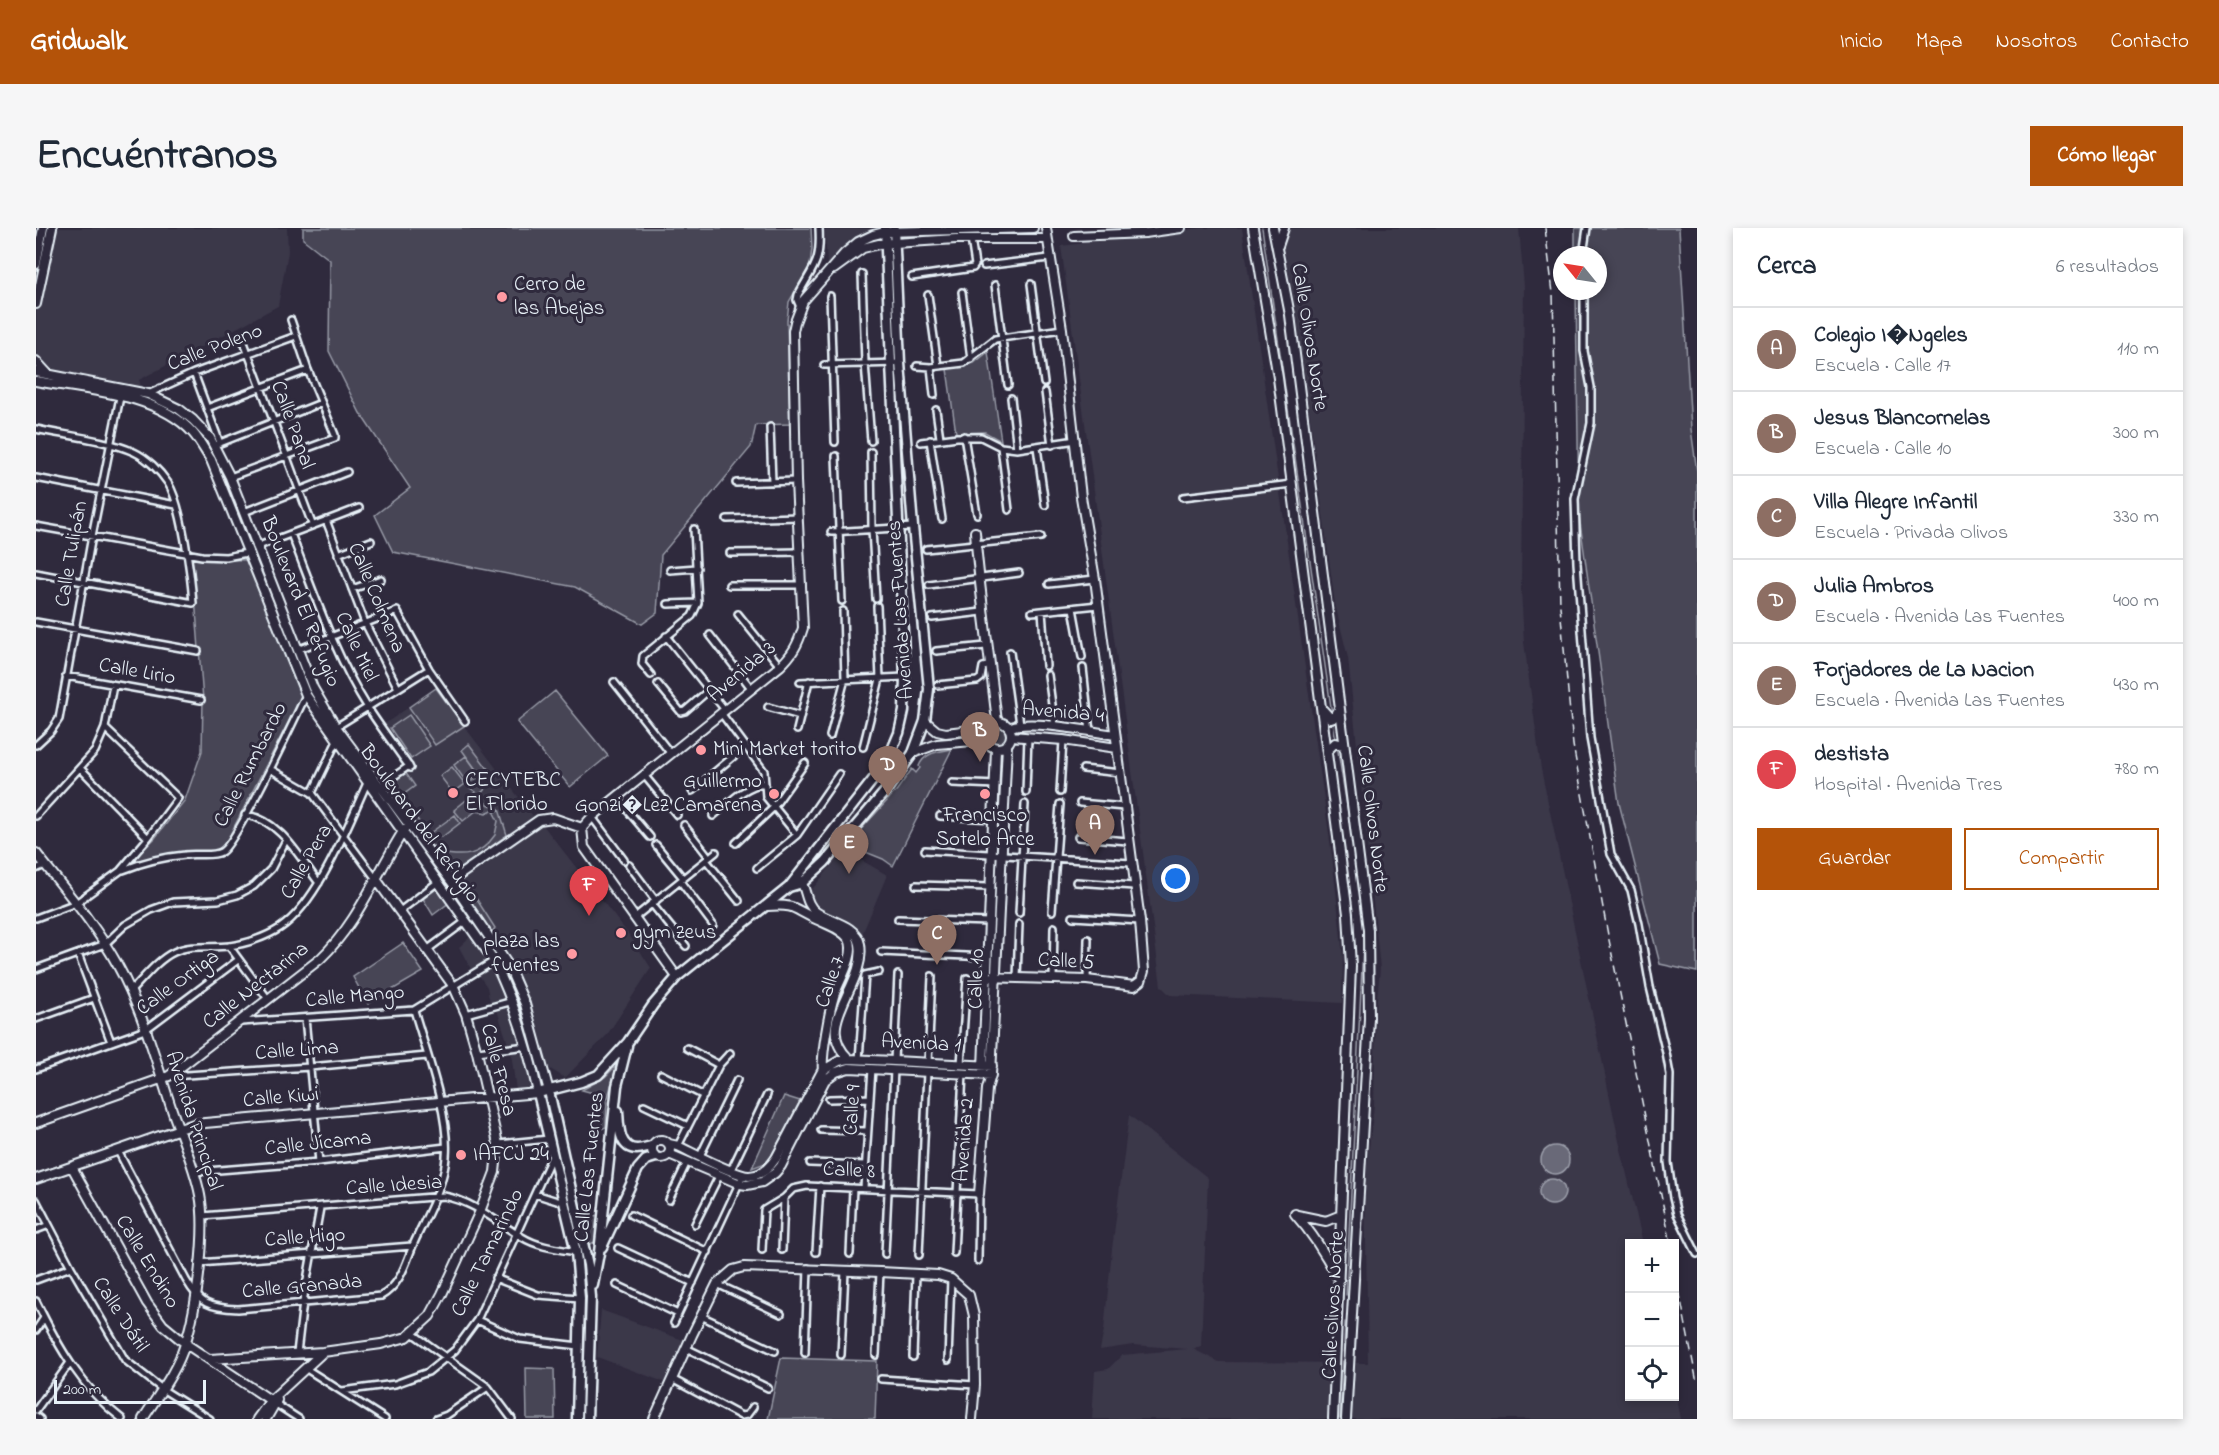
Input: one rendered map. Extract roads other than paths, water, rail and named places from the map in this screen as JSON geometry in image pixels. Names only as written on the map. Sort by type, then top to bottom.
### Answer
[{"type":"main road","name":"Avenida Las Fuentes","points":[[799,880],[876,776],[891,752],[899,733],[904,711],[905,677],[890,363],[890,230]]},
{"type":"main road","name":"Avenida Las Fuentes","points":[[767,906],[789,887],[825,862],[888,788],[913,753],[925,721],[929,689],[913,527],[890,243]]},
{"type":"main road","points":[[538,1093],[581,1082],[598,1075],[628,1042],[653,1005],[677,977],[767,906]]},
{"type":"main road","name":"Calle Las Fuentes","points":[[591,1297],[599,1253],[616,1086],[628,1042]]},
{"type":"main road","points":[[616,1086],[619,1132],[623,1141],[631,1148],[652,1146]]},
{"type":"main road","points":[[549,1091],[588,1265],[591,1297],[588,1419]]},
{"type":"main road","name":"Boulevard del Refugio","points":[[538,1093],[576,1252],[580,1298],[577,1419]]},
{"type":"main road","points":[[599,1253],[638,1169],[646,1160],[656,1157]]},
{"type":"main road","points":[[556,1165],[570,1195],[573,1196]]},
{"type":"street","points":[[36,304],[43,228]]},
{"type":"street","points":[[39,262],[52,228]]},
{"type":"street","points":[[800,307],[796,300],[817,264],[820,246],[819,228]]},
{"type":"street","points":[[890,230],[1033,228]]},
{"type":"street","points":[[1046,228],[1062,329],[1082,497],[1140,921],[1073,917]]},
{"type":"street","points":[[1074,236],[1181,228]]},
{"type":"street","name":"Calle Olivos Norte","points":[[1253,228],[1274,348],[1329,749],[1348,914],[1351,966],[1333,1419]]},
{"type":"street","name":"Calle Olivos Norte","points":[[1273,228],[1290,315],[1368,930],[1369,1018],[1346,1419]]},
{"type":"street","points":[[1277,250],[1284,228]]},
{"type":"street","points":[[1584,246],[1587,228]]},
{"type":"street","name":"Avenida 3","points":[[582,828],[591,817],[780,666],[798,644],[803,628],[796,481],[793,331],[800,307],[813,288],[873,235],[890,230]]},
{"type":"street","points":[[912,277],[974,267],[971,239]]},
{"type":"street","name":"Avenida 3","points":[[856,248],[890,243],[971,239],[1047,239]]},
{"type":"street","points":[[984,266],[1049,258]]},
{"type":"street","points":[[862,274],[865,363],[872,441]]},
{"type":"street","points":[[1031,284],[1044,383]]},
{"type":"street","points":[[995,285],[1008,385]]},
{"type":"street","points":[[962,292],[971,359]]},
{"type":"street","points":[[830,296],[835,442]]},
{"type":"street","points":[[928,296],[938,366]]},
{"type":"street","points":[[1584,300],[1584,351],[1591,387],[1591,423],[1575,499],[1577,563],[1590,738],[1611,854],[1631,890],[1670,1075],[1668,1162],[1673,1198],[1677,1214],[1697,1254]]},
{"type":"street","points":[[230,477],[335,438],[291,320]]},
{"type":"street","points":[[917,366],[931,368],[964,363],[982,348],[1002,337],[1062,329]]},
{"type":"street","name":"Calle Poleno","points":[[148,394],[194,373],[296,336]]},
{"type":"street","name":"Calle Panal","points":[[242,337],[312,524]]},
{"type":"street","points":[[36,361],[48,374]]},
{"type":"street","points":[[824,365],[900,363]]},
{"type":"street","points":[[931,368],[934,395]]},
{"type":"street","points":[[207,408],[308,370]]},
{"type":"street","name":"Boulevard El Refugio","points":[[36,372],[148,394],[178,409],[218,444],[256,547],[313,688],[336,727],[451,881],[500,953],[525,1004],[549,1091]]},
{"type":"street","points":[[194,373],[218,444],[321,403]]},
{"type":"street","name":"Boulevard del Refugio","points":[[36,381],[154,406],[169,414],[193,433],[211,460],[306,695],[494,961],[513,1001],[538,1093]]},
{"type":"street","points":[[36,387],[48,384]]},
{"type":"street","points":[[1045,392],[1052,445]]},
{"type":"street","name":"Calle Tulipán","points":[[36,745],[59,719],[100,490],[120,397]]},
{"type":"street","points":[[1011,398],[1017,448]]},
{"type":"street","points":[[936,410],[940,438]]},
{"type":"street","points":[[770,428],[772,482]]},
{"type":"street","points":[[36,429],[110,444],[147,460],[168,484],[176,505],[194,603],[36,573]]},
{"type":"street","points":[[921,442],[964,436],[981,437],[1000,447],[1017,448],[1076,441]]},
{"type":"street","points":[[964,436],[977,514]]},
{"type":"street","points":[[930,440],[942,519]]},
{"type":"street","points":[[1000,447],[1009,510]]},
{"type":"street","points":[[1037,447],[1045,505]]},
{"type":"street","points":[[871,452],[876,598]]},
{"type":"street","points":[[836,456],[842,601]]},
{"type":"street","points":[[244,512],[347,472]]},
{"type":"street","points":[[36,478],[176,505]]},
{"type":"street","points":[[736,483],[796,481]]},
{"type":"street","points":[[1183,497],[1292,484]]},
{"type":"street","points":[[256,547],[359,507]]},
{"type":"street","points":[[728,519],[799,517]]},
{"type":"street","name":"Calle Colmena","points":[[326,520],[364,623],[398,688]]},
{"type":"street","points":[[36,525],[186,554],[226,557],[247,553]]},
{"type":"street","points":[[831,532],[913,527]]},
{"type":"street","points":[[651,675],[642,664],[643,656],[692,616],[698,603],[694,529]]},
{"type":"street","points":[[975,532],[982,612],[997,722]]},
{"type":"street","name":"Calle Miel","points":[[291,534],[331,637],[367,707],[410,767],[380,786]]},
{"type":"street","points":[[926,549],[1041,537]]},
{"type":"street","points":[[338,554],[370,541]]},
{"type":"street","points":[[730,553],[801,552]]},
{"type":"street","points":[[670,570],[697,568]]},
{"type":"street","points":[[929,585],[1019,573]]},
{"type":"street","points":[[352,589],[381,579]]},
{"type":"street","points":[[1049,584],[1095,579]]},
{"type":"street","points":[[729,585],[802,585]]},
{"type":"street","points":[[668,604],[698,603]]},
{"type":"street","points":[[863,747],[880,678],[877,606]]},
{"type":"street","points":[[1032,612],[1098,606]]},
{"type":"street","points":[[1073,608],[1082,657]]},
{"type":"street","points":[[297,650],[397,611],[429,669],[465,721]]},
{"type":"street","points":[[830,736],[844,679],[843,611]]},
{"type":"street","points":[[1042,611],[1047,666]]},
{"type":"street","points":[[933,618],[982,612]]},
{"type":"street","points":[[738,614],[780,666]]},
{"type":"street","points":[[36,622],[198,651]]},
{"type":"street","points":[[710,635],[751,688]]},
{"type":"street","points":[[666,636],[709,690],[764,771],[766,797],[797,835]]},
{"type":"street","points":[[936,651],[986,646]]},
{"type":"street","points":[[1010,652],[1020,724]]},
{"type":"street","points":[[937,685],[977,681],[981,678],[983,667],[991,665]]},
{"type":"street","points":[[1083,668],[1090,732]]},
{"type":"street","points":[[336,727],[429,669]]},
{"type":"street","points":[[1048,675],[1055,727]]},
{"type":"street","name":"Calle Lirio","points":[[66,676],[201,700]]},
{"type":"street","points":[[800,682],[905,677]]},
{"type":"street","points":[[797,730],[809,681]]},
{"type":"street","points":[[614,682],[670,754]]},
{"type":"street","points":[[658,684],[681,712],[709,690]]},
{"type":"street","points":[[36,816],[95,751],[105,728],[113,685]]},
{"type":"street","name":"Calle Rumbardo","points":[[120,871],[149,860],[185,854],[221,852],[235,835],[270,770],[306,695]]},
{"type":"street","points":[[768,706],[800,716]]},
{"type":"street","points":[[1324,711],[1331,719],[1334,718],[1339,708]]},
{"type":"street","points":[[925,721],[937,731],[946,733],[987,728],[1001,722],[1010,732],[1007,746],[996,749],[989,746],[984,734],[987,728]]},
{"type":"street","name":"Avenida 4","points":[[1010,732],[1020,724],[1115,735]]},
{"type":"street","points":[[36,918],[76,903],[120,871],[178,798],[105,728]]},
{"type":"street","name":"Avenida 4","points":[[1010,732],[1028,737],[1117,748]]},
{"type":"street","points":[[1026,792],[1028,737]]},
{"type":"street","points":[[913,753],[937,744],[985,740]]},
{"type":"street","points":[[1059,792],[1063,740]]},
{"type":"street","points":[[312,793],[337,741]]},
{"type":"street","points":[[1329,749],[1335,743],[1344,748]]},
{"type":"street","points":[[692,791],[746,746]]},
{"type":"street","name":"Calle 10","points":[[987,1089],[986,977],[990,887],[996,855],[1007,746]]},
{"type":"street","name":"Calle 10","points":[[987,1070],[996,978],[994,819],[996,749]]},
{"type":"street","points":[[736,843],[773,808],[805,763]]},
{"type":"street","points":[[80,768],[148,838]]},
{"type":"street","points":[[1083,769],[1121,773]]},
{"type":"street","name":"Calle Fresa","points":[[210,1359],[323,1352],[381,1344],[412,1333],[430,1316],[481,1209],[495,1172],[498,1144],[477,1052],[466,1014],[454,987],[312,793],[270,770]]},
{"type":"street","points":[[757,868],[797,835],[839,774]]},
{"type":"street","points":[[644,775],[676,815]]},
{"type":"street","name":"Calle Pera","points":[[130,992],[164,957],[171,953],[195,947],[229,946],[245,942],[281,927],[305,906],[344,834],[367,783]]},
{"type":"street","points":[[713,816],[746,789],[754,784],[765,783]]},
{"type":"street","points":[[952,783],[996,785]]},
{"type":"street","points":[[617,798],[650,837]]},
{"type":"street","points":[[1080,803],[1124,807]]},
{"type":"street","points":[[1019,913],[1025,804]]},
{"type":"street","points":[[1052,911],[1060,804]]},
{"type":"street","points":[[245,815],[266,821],[286,840],[319,883]]},
{"type":"street","points":[[940,816],[994,819]]},
{"type":"street","points":[[591,817],[624,860]]},
{"type":"street","points":[[451,881],[539,820],[553,818],[582,828],[584,847],[677,977]]},
{"type":"street","name":"Calle Nectarina","points":[[36,1123],[165,1078],[241,1022],[320,959],[338,942],[408,824]]},
{"type":"street","points":[[684,825],[739,901]]},
{"type":"street","points":[[1078,837],[1128,841]]},
{"type":"street","points":[[36,969],[105,944],[125,925],[151,910],[173,902],[218,900],[237,895],[254,886],[271,869],[286,840]]},
{"type":"street","points":[[656,845],[713,925]]},
{"type":"street","points":[[925,850],[1131,863]]},
{"type":"street","points":[[634,918],[716,852]]},
{"type":"street","name":"Avenida Principal","points":[[36,854],[76,903],[117,964],[165,1078],[178,1130],[194,1172],[200,1197],[202,1216],[196,1298],[186,1344],[143,1419]]},
{"type":"street","points":[[36,869],[45,865]]},
{"type":"street","points":[[629,866],[686,946]]},
{"type":"street","points":[[799,880],[814,915]]},
{"type":"street","points":[[400,911],[438,882]]},
{"type":"street","points":[[1076,882],[1134,886]]},
{"type":"street","points":[[916,885],[990,887]]},
{"type":"street","name":"Calle 7","points":[[767,906],[788,904],[843,925],[855,934],[860,942],[860,958],[856,977],[837,1016],[835,1039],[839,1050],[849,1063]]},
{"type":"street","name":"Calle 7","points":[[743,1175],[760,1173],[772,1164],[822,1071],[834,996],[848,963],[851,949],[849,940],[839,930],[814,915]]},
{"type":"street","points":[[898,919],[989,922]]},
{"type":"street","name":"Calle 5","points":[[986,977],[1087,980],[1134,986],[1142,981],[1144,970],[1140,921]]},
{"type":"street","points":[[427,950],[467,922],[472,924],[494,953],[500,953]]},
{"type":"street","points":[[1017,978],[1019,924]]},
{"type":"street","points":[[1053,979],[1054,927]]},
{"type":"street","points":[[1087,980],[1088,939]]},
{"type":"street","points":[[229,946],[268,999]]},
{"type":"street","points":[[881,952],[987,957]]},
{"type":"street","points":[[78,954],[111,1042]]},
{"type":"street","name":"Calle Ortiga","points":[[36,1069],[145,1030],[238,960]]},
{"type":"street","name":"Calle Mango","points":[[241,1022],[414,1010],[494,961]]},
{"type":"street","points":[[859,1059],[865,975],[879,972]]},
{"type":"street","points":[[894,1060],[898,975]]},
{"type":"street","points":[[928,1063],[932,976]]},
{"type":"street","points":[[961,1064],[967,978]]},
{"type":"street","points":[[36,1019],[94,999]]},
{"type":"street","points":[[466,1014],[513,1001]]},
{"type":"street","name":"Calle Granada","points":[[196,1298],[216,1307],[238,1309],[381,1296],[393,1287],[401,1274],[435,1196],[444,1172],[446,1147],[440,1102],[414,1010]]},
{"type":"street","points":[[305,1018],[319,1162]]},
{"type":"street","points":[[477,1052],[527,1046]]},
{"type":"street","points":[[687,1048],[719,1065]]},
{"type":"street","points":[[678,1146],[719,1065],[730,1053]]},
{"type":"street","name":"Calle Lima","points":[[165,1078],[427,1056]]},
{"type":"street","name":"Avenida 1","points":[[849,1063],[859,1059],[894,1060],[961,1064],[987,1070]]},
{"type":"street","points":[[828,1078],[822,1071],[839,1061],[849,1063]]},
{"type":"street","points":[[904,1061],[904,1070]]},
{"type":"street","points":[[669,1154],[740,1184],[756,1185],[775,1173],[781,1166],[816,1095],[828,1078],[849,1063]]},
{"type":"street","name":"Avenida 1","points":[[849,1063],[872,1069],[927,1072],[963,1073],[987,1070]]},
{"type":"street","name":"Calle 9","points":[[864,1188],[872,1069]]},
{"type":"street","points":[[885,1254],[894,1070]]},
{"type":"street","points":[[919,1255],[927,1072]]},
{"type":"street","points":[[954,1253],[963,1073]]},
{"type":"street","points":[[661,1074],[704,1096]]},
{"type":"street","points":[[700,1156],[737,1080]]},
{"type":"street","name":"Avenida 2","points":[[979,1194],[987,1089]]},
{"type":"street","name":"Calle Kiwi","points":[[36,1179],[194,1124],[538,1093]]},
{"type":"street","points":[[731,1170],[767,1095]]},
{"type":"street","points":[[829,1099],[870,1098]]},
{"type":"street","points":[[644,1105],[688,1126]]},
{"type":"street","points":[[822,1130],[867,1131]]},
{"type":"street","points":[[498,1144],[549,1139]]},
{"type":"street","points":[[669,1154],[663,1158],[656,1157],[652,1153],[652,1146],[660,1140],[743,1175],[674,1323]]},
{"type":"street","points":[[669,1144],[669,1154]]},
{"type":"street","name":"Calle Jícama","points":[[194,1172],[319,1162],[446,1147]]},
{"type":"street","points":[[118,1150],[196,1298]]},
{"type":"street","name":"Calle Tamarindo","points":[[342,1391],[395,1384],[428,1372],[446,1359],[477,1320],[553,1154]]},
{"type":"street","points":[[669,1200],[687,1162]]},
{"type":"street","points":[[810,1162],[866,1165]]},
{"type":"street","name":"Calle Endino","points":[[72,1167],[147,1304],[163,1325],[186,1344],[299,1419]]},
{"type":"street","points":[[695,1224],[719,1176]]},
{"type":"street","points":[[816,1252],[820,1186]]},
{"type":"street","name":"Calle 8","points":[[762,1250],[764,1210],[796,1188],[820,1186],[979,1194]]},
{"type":"street","points":[[850,1254],[853,1188]]},
{"type":"street","points":[[535,1194],[557,1202],[564,1201]]},
{"type":"street","points":[[978,1261],[979,1194]]},
{"type":"street","name":"Calle Idesia","points":[[202,1216],[320,1208],[435,1196],[456,1198],[481,1209],[517,1234],[543,1246],[576,1252]]},
{"type":"street","points":[[782,1250],[784,1198]]},
{"type":"street","name":"Calle Dátil","points":[[36,1200],[71,1267],[125,1360],[162,1389],[210,1419]]},
{"type":"street","points":[[297,1353],[303,1302],[320,1208]]},
{"type":"street","points":[[1340,1281],[1312,1232],[1295,1214],[1326,1221],[1341,1215]]},
{"type":"street","points":[[631,1215],[708,1252]]},
{"type":"street","points":[[36,1230],[50,1225]]},
{"type":"street","name":"Calle Higo","points":[[199,1263],[412,1246]]},
{"type":"street","points":[[618,1248],[693,1283]]},
{"type":"street","points":[[36,1280],[71,1267]]},
{"type":"street","points":[[654,1419],[717,1284],[733,1270],[744,1267],[808,1268],[951,1278],[969,1295],[974,1316],[975,1385],[972,1419]]},
{"type":"street","points":[[805,1353],[808,1268]]},
{"type":"street","points":[[841,1355],[845,1271]]},
{"type":"street","points":[[876,1355],[880,1272]]},
{"type":"street","points":[[913,1357],[916,1274]]},
{"type":"street","points":[[495,1278],[538,1295],[580,1298]]},
{"type":"street","points":[[948,1360],[951,1278]]},
{"type":"street","points":[[717,1284],[781,1314]]},
{"type":"street","points":[[617,1285],[678,1314]]},
{"type":"street","points":[[36,1300],[69,1364],[95,1396],[122,1419]]},
{"type":"street","points":[[701,1316],[775,1351]]},
{"type":"street","points":[[36,1330],[44,1318]]},
{"type":"street","points":[[477,1320],[520,1339],[579,1346]]},
{"type":"street","points":[[412,1333],[488,1387],[512,1419]]},
{"type":"street","points":[[686,1348],[768,1388]]},
{"type":"street","points":[[257,1419],[280,1393],[323,1352]]},
{"type":"street","points":[[36,1410],[69,1364]]},
{"type":"street","points":[[306,1368],[385,1419]]},
{"type":"street","points":[[672,1379],[741,1416],[747,1415],[753,1407]]},
{"type":"street","points":[[881,1379],[975,1385]]},
{"type":"street","points":[[436,1419],[447,1415],[488,1387]]},
{"type":"street","points":[[266,1419],[273,1402]]},
{"type":"street","points":[[36,1416],[40,1419]]},
{"type":"water","points":[[1555,1146],[1565,1150],[1569,1160],[1565,1170],[1555,1174],[1545,1170],[1541,1160],[1545,1150]]},
{"type":"water","points":[[1552,1179],[1561,1183],[1565,1192],[1561,1201],[1552,1205],[1543,1201],[1539,1192],[1543,1183]]},
{"type":"waterway","points":[[1262,228],[1332,714]]},
{"type":"waterway","points":[[1333,722],[1336,741]]},
{"type":"waterway","points":[[1337,745],[1356,862]]},
{"type":"waterway","points":[[1346,1295],[1364,926]]},
{"type":"waterway","points":[[1344,1344],[1345,1322]]},
{"type":"waterway","points":[[1340,1419],[1343,1361]]},
{"type":"railway","points":[[1545,228],[1553,293],[1560,606],[1573,745],[1608,935],[1670,1239]]},
{"type":"railway","points":[[1679,1290],[1697,1383]]},
{"type":"place","name":"Cerro de las Abejas","points":[[502,297]]},
{"type":"place","name":"Mini Market torito","points":[[701,750]]},
{"type":"place","name":"Jesus Blancornelas","points":[[980,762]]},
{"type":"place","name":"CECYTEBC El Florido","points":[[453,793]]},
{"type":"place","name":"Guillermo Gonzi�Lez Camarena","points":[[774,794]]},
{"type":"place","name":"Francisco Sotelo Arce","points":[[985,794]]},
{"type":"place","name":"Julia Ambros","points":[[888,796]]},
{"type":"place","name":"Colegio I�Ngeles","points":[[1095,855]]},
{"type":"place","name":"Forjadores de La Nacion","points":[[849,874]]},
{"type":"place","name":"destista","points":[[589,916]]},
{"type":"place","name":"gym zeus","points":[[621,933]]},
{"type":"place","name":"plaza las fuentes","points":[[572,954]]},
{"type":"place","name":"Villa Alegre Infantil","points":[[937,965]]},
{"type":"place","name":"IAFCJ 24","points":[[461,1155]]}]
